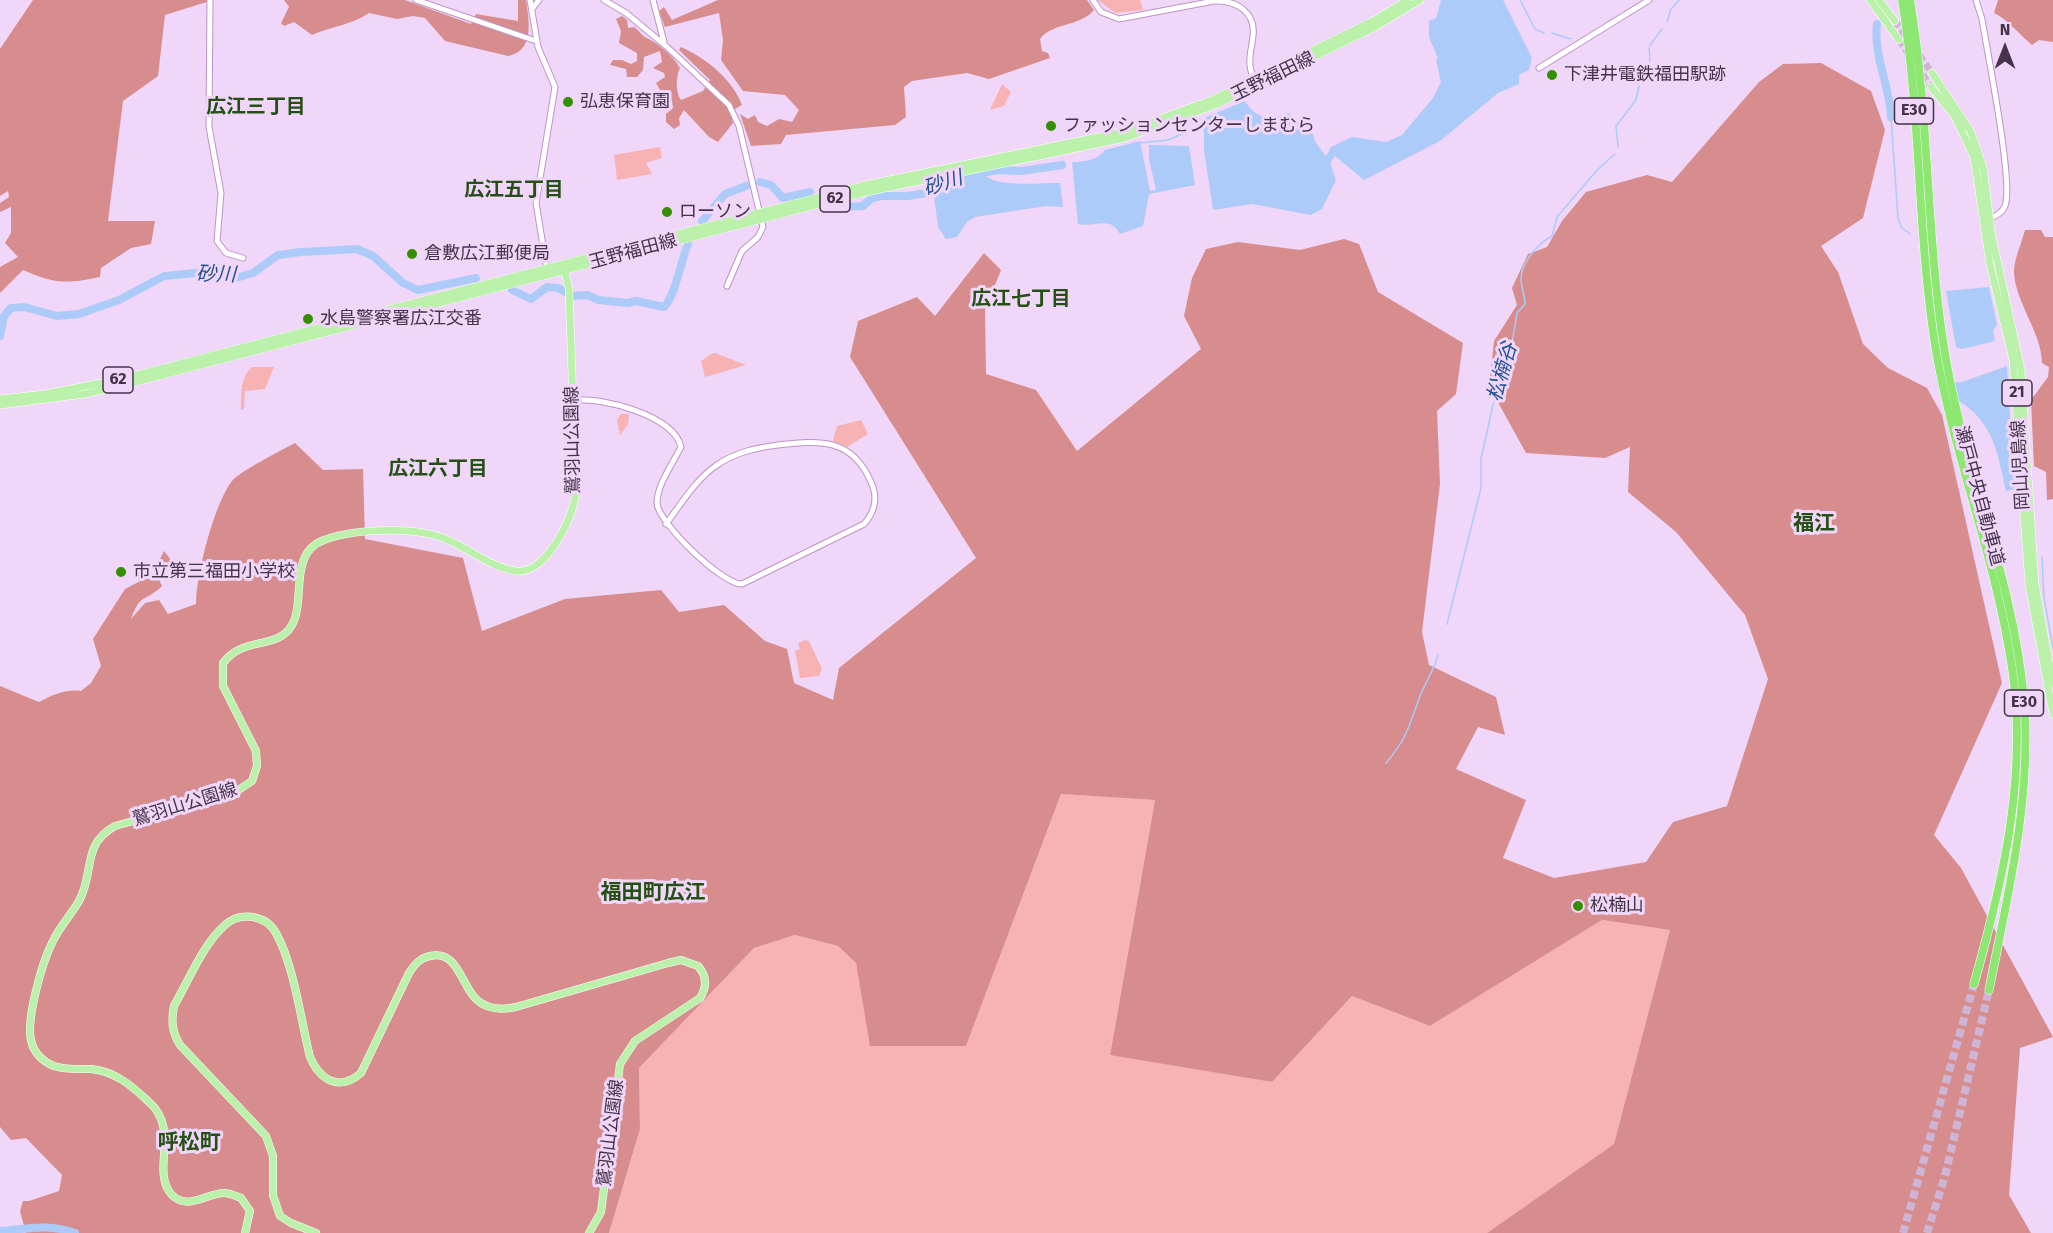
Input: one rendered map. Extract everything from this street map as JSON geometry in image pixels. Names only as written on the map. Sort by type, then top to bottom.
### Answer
[{"type":"highway","name":"瀬戸中央自動車道","points":[[1900,0],[1910,63],[1927,223],[1943,342],[1959,422],[2013,628],[2025,719],[2026,765],[2019,833],[1989,990]]},
{"type":"highway","name":"瀬戸中央自動車道","points":[[1910,0],[1932,322],[1950,419],[2006,629],[2013,669],[2017,728],[2016,787],[2010,832],[1995,907],[1974,984]]},
{"type":"highway","points":[[1911,10],[1915,0]]},
{"type":"main road","name":"玉野福田線","points":[[1256,82],[1408,0]]},
{"type":"main road","name":"玉野福田線","points":[[0,399],[45,394],[122,379],[564,267],[891,180],[1123,132],[1190,109],[1256,82],[1375,27],[1420,0]]},
{"type":"main road","points":[[1870,0],[1899,40]]},
{"type":"main road","points":[[1879,0],[1895,21]]},
{"type":"main road","name":"岡山児島線","points":[[1932,73],[1971,132],[1983,167],[1990,264],[2015,370],[2028,575],[2053,714]]},
{"type":"main road","name":"岡山児島線","points":[[1931,87],[1965,134],[1974,157],[2021,369],[2035,584],[2053,683]]},
{"type":"main road","name":"鷲羽山公園線","points":[[245,1233],[250,1211],[241,1198],[223,1193],[192,1202],[182,1201],[168,1189],[165,1178],[165,1125],[160,1114],[134,1089],[103,1071],[54,1066],[36,1052],[30,1029],[51,945],[79,901],[93,846],[106,831],[115,826],[234,793],[252,781],[257,766],[256,751],[223,686],[223,663],[238,648],[279,638],[291,627],[297,609],[301,568],[314,546],[321,541],[344,536],[410,532],[448,539],[509,570],[523,571],[537,566],[563,532],[574,508],[576,489],[569,294],[564,267]]},
{"type":"main road","name":"玉野福田線","points":[[0,405],[85,394],[124,385],[548,271]]},
{"type":"main road","name":"鷲羽山公園線","points":[[316,1233],[291,1223],[280,1215],[273,1195],[273,1156],[266,1136],[180,1045],[174,1034],[172,1016],[174,1006],[217,934],[233,919],[242,916],[260,919],[276,932],[288,966],[310,1057],[315,1070],[323,1078],[334,1083],[345,1083],[361,1073],[410,973],[416,963],[424,957],[443,956],[451,961],[478,1001],[496,1009],[516,1007],[681,960],[698,966],[705,978],[704,992],[700,998],[636,1041],[620,1064],[601,1212],[589,1233]]},
{"type":"street","points":[[210,0],[209,128],[220,193],[217,241],[226,253],[243,258]]},
{"type":"street","points":[[416,0],[536,41]]},
{"type":"street","points":[[530,0],[536,41],[555,87],[536,203],[548,271]]},
{"type":"street","points":[[532,9],[539,0]]},
{"type":"street","points":[[604,0],[626,13],[666,46],[723,99],[735,115],[761,215],[762,232],[742,251],[726,286]]},
{"type":"street","points":[[654,0],[660,31],[666,46]]},
{"type":"street","points":[[1093,0],[1101,12],[1119,19],[1214,1],[1235,3],[1245,10],[1253,25],[1249,62],[1256,82]]},
{"type":"street","points":[[1539,68],[1649,0]]},
{"type":"street","points":[[1976,0],[1982,19],[2006,174],[2006,206],[1999,214],[1986,219]]},
{"type":"street","points":[[573,400],[606,402],[650,416],[680,442],[681,447],[657,500],[659,513],[666,524],[715,571],[729,581],[742,584],[864,524],[873,512],[874,490],[861,462],[835,445],[808,441],[754,449],[715,466],[699,481],[666,524]]},
{"type":"shaded area","points":[[33,0],[213,0],[165,15],[158,76],[123,101],[108,221],[155,221],[151,244],[131,248],[101,268],[100,277],[60,281],[43,278],[23,270],[0,293],[0,267],[18,257],[5,243],[11,233],[11,207],[0,212],[0,203],[9,197],[8,191],[0,196],[0,49]]},
{"type":"shaded area","points":[[284,0],[405,0],[471,24],[476,14],[518,21],[518,0],[526,0],[529,26],[523,48],[508,56],[445,41],[425,18],[413,16],[397,19],[369,13],[356,20],[312,35],[294,22],[284,26],[281,23],[289,7]]},
{"type":"shaded area","points":[[718,0],[1087,0],[1094,10],[1081,19],[1052,30],[1040,39],[1042,51],[1048,53],[1050,58],[989,79],[967,73],[912,81],[904,87],[906,117],[895,125],[786,135],[781,144],[751,146],[740,114],[748,119],[755,115],[758,122],[767,126],[779,119],[792,122],[799,110],[785,95],[743,91],[721,60],[723,40],[719,13],[665,27],[659,11],[664,7],[672,20]]},
{"type":"shaded area","points":[[1098,0],[1140,0],[1143,10],[1115,13]]},
{"type":"shaded area","points":[[1998,0],[2053,0],[2053,42],[2039,40],[2032,45],[1994,13]]},
{"type":"shaded area","points":[[622,16],[627,20],[628,28],[636,28],[665,50],[677,63],[680,68],[677,88],[681,100],[703,91],[710,80],[679,50],[681,47],[700,57],[718,71],[732,87],[742,105],[730,112],[733,123],[718,142],[709,137],[684,110],[679,118],[680,125],[674,129],[666,122],[666,114],[673,108],[672,100],[660,90],[656,83],[665,77],[664,73],[653,68],[662,62],[660,51],[644,57],[643,70],[637,77],[627,77],[626,69],[610,65],[613,60],[622,60],[631,64],[637,61],[637,53],[619,43],[621,31],[616,19]]},
{"type":"shaded area","points":[[1821,63],[1871,91],[1885,130],[1863,218],[1821,246],[1838,272],[1863,344],[1888,368],[1927,388],[1942,415],[2002,683],[1934,835],[1961,868],[2053,1037],[2020,1048],[2009,1195],[2031,1233],[1487,1233],[1614,1144],[1670,930],[1602,920],[1430,1026],[1352,996],[1272,1082],[1110,1055],[1155,800],[1061,794],[966,1046],[870,1046],[856,963],[838,946],[795,935],[754,948],[639,1068],[640,1129],[609,1233],[26,1233],[20,1211],[23,1201],[59,1191],[62,1175],[26,1138],[11,1140],[0,1127],[0,686],[39,702],[64,692],[81,691],[91,683],[101,666],[93,639],[125,589],[152,575],[164,551],[171,560],[163,570],[160,582],[162,586],[140,601],[131,619],[145,603],[159,600],[168,614],[196,604],[207,540],[225,492],[232,481],[243,472],[295,443],[323,470],[363,469],[365,539],[463,558],[482,631],[565,599],[661,590],[679,612],[724,605],[765,641],[787,649],[794,683],[833,700],[839,668],[976,558],[850,357],[858,321],[917,297],[935,316],[984,253],[1001,270],[985,310],[986,374],[1036,390],[1077,451],[1201,349],[1184,316],[1192,278],[1206,249],[1238,242],[1300,250],[1344,239],[1359,244],[1378,292],[1463,343],[1456,394],[1437,411],[1440,484],[1422,632],[1429,665],[1496,697],[1505,735],[1478,727],[1456,769],[1526,800],[1503,858],[1554,878],[1646,862],[1673,822],[1727,806],[1768,679],[1745,615],[1676,532],[1628,492],[1630,447],[1605,458],[1526,453],[1489,386],[1494,341],[1517,305],[1512,288],[1528,254],[1547,247],[1562,221],[1586,192],[1647,175],[1672,182],[1759,82],[1783,64]]},
{"type":"shaded area","points":[[1002,84],[1011,92],[1004,106],[990,110]]},
{"type":"shaded area","points":[[660,147],[662,158],[646,163],[652,174],[617,180],[614,155]]},
{"type":"shaded area","points":[[2025,230],[2041,230],[2045,237],[2053,237],[2053,499],[2047,500],[2046,472],[2034,466],[2031,400],[2048,377],[2049,367],[2042,363],[2038,340],[2019,295],[2014,272]]},
{"type":"shaded area","points":[[713,353],[746,365],[705,377],[701,361]]},
{"type":"shaded area","points":[[252,367],[274,367],[265,389],[245,391],[244,409],[241,410],[243,381]]},
{"type":"shaded area","points":[[621,414],[629,414],[628,424],[620,435],[617,420]]},
{"type":"shaded area","points":[[861,420],[868,434],[847,447],[833,441],[837,426]]},
{"type":"shaded area","points":[[809,641],[822,669],[819,676],[800,678],[795,651],[800,649],[798,643]]},
{"type":"shaded area","points":[[1061,794],[1155,800],[1110,1054],[1272,1082],[1352,996],[1430,1026],[1602,920],[1670,930],[1614,1144],[1487,1233],[609,1233],[640,1129],[639,1068],[754,948],[795,935],[838,946],[856,963],[871,1046],[966,1046]]},
{"type":"water","points":[[1441,0],[1503,0],[1532,58],[1529,70],[1519,75],[1519,84],[1498,93],[1440,141],[1364,180],[1335,156],[1330,163],[1336,180],[1322,209],[1311,215],[1252,204],[1213,210],[1204,150],[1204,118],[1245,101],[1254,112],[1264,117],[1275,117],[1288,113],[1305,128],[1311,130],[1316,143],[1326,156],[1331,147],[1352,137],[1386,142],[1402,135],[1433,98],[1441,82],[1436,60],[1438,58],[1429,37],[1429,21],[1436,18]]},
{"type":"water","points":[[1140,141],[1150,191],[1156,190],[1149,159],[1149,145],[1189,146],[1195,185],[1149,194],[1143,226],[1120,234],[1112,225],[1078,224],[1072,162],[1090,160],[1105,150]]},
{"type":"water","points":[[986,176],[992,180],[1011,183],[1060,183],[1063,207],[1046,206],[975,217],[967,222],[957,237],[946,239],[938,227],[934,196],[953,182]]},
{"type":"water","points":[[1989,287],[1997,325],[1993,331],[1995,341],[1962,349],[1956,347],[1946,291]]},
{"type":"water","points":[[2007,366],[2014,489],[2006,491],[1992,439],[1979,417],[1956,399],[1952,383],[1962,382]]},
{"type":"waterway","points":[[1520,0],[1535,29],[1544,33]]},
{"type":"waterway","name":"松楠谷","points":[[1667,22],[1671,9],[1679,0]]},
{"type":"waterway","points":[[1877,24],[1877,48],[1891,117]]},
{"type":"waterway","name":"松楠谷","points":[[1650,45],[1662,29]]},
{"type":"waterway","points":[[1552,33],[1571,39]]},
{"type":"waterway","name":"松楠谷","points":[[1639,79],[1642,68],[1650,62],[1649,48]]},
{"type":"waterway","name":"松楠谷","points":[[1618,147],[1616,126],[1636,100],[1639,86]]},
{"type":"waterway","points":[[1891,117],[1898,218],[1901,227],[1910,234]]},
{"type":"waterway","points":[[1140,143],[1168,140],[1204,127]]},
{"type":"waterway","name":"松楠谷","points":[[1447,624],[1481,488],[1481,459],[1493,405],[1508,368],[1517,313],[1525,304],[1521,279],[1524,266],[1536,249],[1552,236],[1557,217],[1597,170],[1615,154]]},
{"type":"waterway","name":"砂川","points":[[826,208],[863,206],[872,198],[932,192],[956,178],[998,170],[1021,171],[1062,165]]},
{"type":"waterway","name":"砂川","points":[[760,182],[771,185],[783,198],[810,192]]},
{"type":"waterway","name":"砂川","points":[[702,221],[725,194],[746,186]]},
{"type":"waterway","name":"砂川","points":[[512,290],[531,299],[547,287],[558,288],[572,296],[587,295],[599,300],[628,303],[636,301],[664,307],[675,287],[688,244]]},
{"type":"waterway","name":"砂川","points":[[0,336],[4,316],[11,308],[24,307],[57,316],[79,314],[119,300],[164,276],[206,272],[236,278],[253,273],[278,255],[301,252],[357,249],[373,256],[403,283],[418,290],[476,278]]},
{"type":"waterway","points":[[1928,255],[1941,355]]},
{"type":"waterway","points":[[1937,377],[1939,387]]},
{"type":"waterway","points":[[2042,557],[2044,598],[2053,648]]},
{"type":"waterway","name":"松楠谷","points":[[1386,763],[1406,733],[1438,655]]},
{"type":"waterway","points":[[0,1231],[47,1227],[75,1233]]},
{"type":"tunnel","points":[[1895,21],[1932,73]]},
{"type":"tunnel","points":[[1899,40],[1931,87]]},
{"type":"tunnel","points":[[1903,1233],[1974,984]]},
{"type":"tunnel","points":[[1927,1233],[1945,1176],[1989,990]]},
{"type":"place","name":"下津井電鉄福田駅跡","points":[[1552,75]]},
{"type":"place","name":"弘恵保育園","points":[[568,102]]},
{"type":"place","name":"ファッションセンターしまむら","points":[[1051,126]]},
{"type":"place","name":"ローソン","points":[[667,212]]},
{"type":"place","name":"倉敷広江郵便局","points":[[412,254]]},
{"type":"place","name":"水島警察署広江交番","points":[[308,319]]},
{"type":"place","name":"市立第三福田小学校","points":[[121,572]]},
{"type":"place","name":"松楠山","points":[[1578,906]]},
{"type":"district","name":"広江三丁目","points":[[256,107]]},
{"type":"district","name":"広江五丁目","points":[[514,190]]},
{"type":"district","name":"広江七丁目","points":[[1021,299]]},
{"type":"district","name":"広江六丁目","points":[[438,469]]},
{"type":"district","name":"福江","points":[[1814,524]]},
{"type":"district","name":"福田町広江","points":[[653,893]]},
{"type":"district","name":"呼松町","points":[[189,1143]]}]
